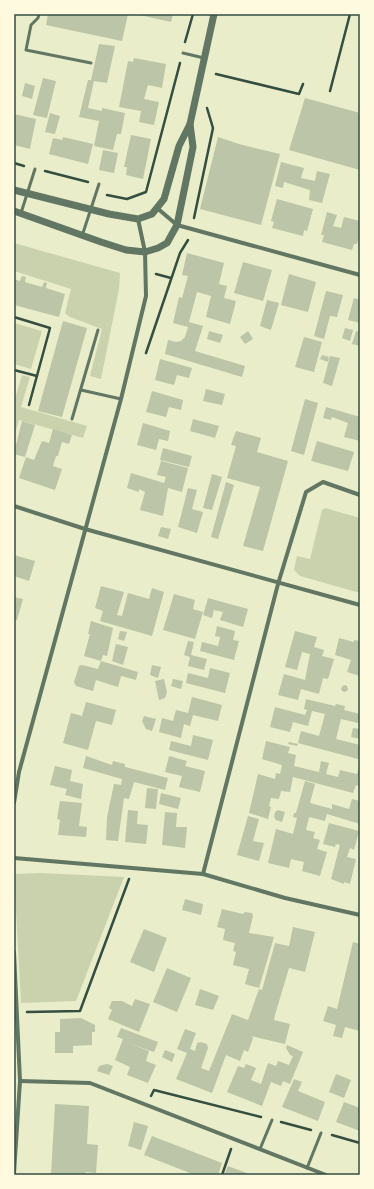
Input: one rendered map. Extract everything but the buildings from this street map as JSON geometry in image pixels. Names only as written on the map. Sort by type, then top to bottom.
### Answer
[{"type":"street","points":[[14,190],[91,210],[138,219],[146,217],[158,208],[164,199],[179,146],[190,124],[214,14]]},
{"type":"street","points":[[17,212],[82,236],[126,250],[146,252],[158,248],[167,243],[177,225],[193,147],[190,124]]},
{"type":"street","points":[[158,208],[177,225],[360,276]]},
{"type":"street","points":[[14,804],[19,772],[121,399],[146,296],[146,252],[138,219]]},
{"type":"street","points":[[203,874],[278,584],[306,492],[323,482],[360,495]]},
{"type":"street","points":[[14,506],[85,529],[278,584],[360,605]]},
{"type":"street","points":[[14,858],[203,874],[285,898],[360,915]]},
{"type":"street","points":[[14,952],[20,1081],[16,1110],[14,1173]]},
{"type":"street","points":[[20,1081],[90,1083],[326,1175]]},
{"type":"lane","points":[[39,14],[38,18],[31,25],[26,50],[91,63]]},
{"type":"lane","points":[[183,53],[204,58]]},
{"type":"lane","points":[[17,212],[28,194],[35,168]]},
{"type":"lane","points":[[82,236],[98,184]]},
{"type":"lane","points":[[72,419],[98,330]]},
{"type":"lane","points":[[81,390],[121,399]]},
{"type":"lane","points":[[260,1149],[272,1120]]},
{"type":"lane","points":[[307,1168],[321,1133]]},
{"type":"path","points":[[96,192],[127,199],[146,192],[193,14]]},
{"type":"path","points":[[330,91],[350,14]]},
{"type":"path","points":[[216,74],[299,94],[303,84]]},
{"type":"path","points":[[14,163],[98,184]]},
{"type":"path","points":[[135,197],[135,202]]},
{"type":"path","points":[[14,317],[50,328],[29,405]]},
{"type":"path","points":[[14,370],[38,376]]},
{"type":"path","points":[[17,1013],[80,1011],[134,869]]},
{"type":"path","points":[[146,1105],[154,1090],[360,1143]]},
{"type":"path","points":[[222,1175],[235,1140]]},
{"type":"green space","points":[[14,243],[120,273],[119,289],[101,379],[90,376],[102,329],[70,317],[65,313],[71,289],[14,271]]},
{"type":"green space","points":[[14,323],[42,331],[31,369],[14,364]]},
{"type":"green space","points":[[22,375],[30,377],[21,407],[87,426],[83,438],[19,420],[14,437],[14,402]]},
{"type":"green space","points":[[325,508],[360,518],[360,593],[300,576],[294,570],[297,556],[310,559],[322,510]]},
{"type":"green space","points":[[41,873],[124,877],[76,1001],[21,1003],[14,874]]}]
